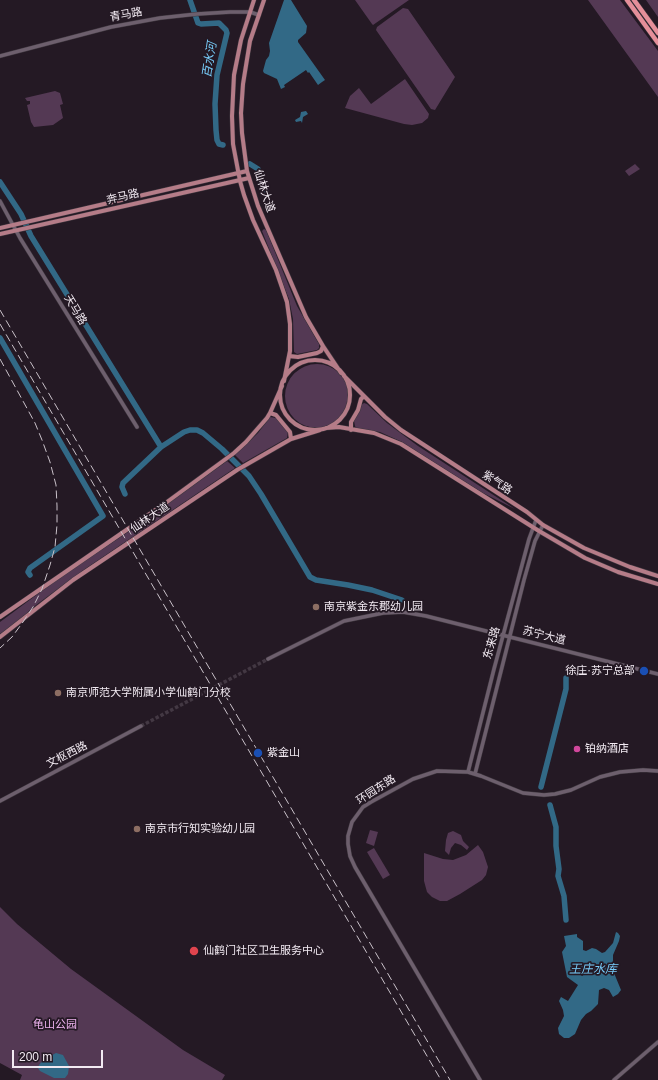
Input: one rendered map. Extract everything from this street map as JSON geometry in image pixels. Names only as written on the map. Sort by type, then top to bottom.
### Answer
[{"type":"highway","points":[[627,0],[658,43]]},
{"type":"highway","points":[[634,0],[658,33]]},
{"type":"main road","name":"仙林大道","points":[[254,0],[241,40],[234,75],[232,116],[233,144],[240,181],[253,220],[267,249],[287,302],[291,332],[289,356],[284,381]]},
{"type":"main road","name":"仙林大道","points":[[264,0],[250,43],[243,84],[241,113],[247,171],[258,206],[306,317],[323,346],[343,374]]},
{"type":"main road","points":[[241,40],[250,43]]},
{"type":"main road","name":"奔马路","points":[[0,228],[247,171]]},
{"type":"main road","name":"奔马路","points":[[0,234],[249,178]]},
{"type":"main road","points":[[289,356],[298,357],[317,353],[321,351],[323,346]]},
{"type":"main road","points":[[312,361],[323,362],[330,364],[343,374],[349,386],[349,406],[342,418],[334,425],[320,430],[304,428],[297,425],[289,418],[282,404],[282,386],[288,374],[295,367],[312,361]]},
{"type":"main road","name":"紫气路","points":[[343,374],[385,417],[401,430],[543,525],[584,548],[630,567],[658,576]]},
{"type":"main road","name":"仙林大道","points":[[0,617],[155,510],[234,453],[258,429],[270,413],[282,386]]},
{"type":"main road","points":[[351,430],[351,422],[358,410],[361,399],[364,396]]},
{"type":"main road","points":[[270,413],[276,415],[290,432],[291,439]]},
{"type":"main road","name":"紫气路","points":[[326,428],[339,427],[374,433],[401,444],[564,546],[602,566],[658,584]]},
{"type":"main road","name":"仙林大道","points":[[0,637],[73,580],[237,470],[291,439],[320,430]]},
{"type":"main road","points":[[509,512],[516,510],[515,505]]},
{"type":"main road","points":[[564,546],[564,542],[568,540]]},
{"type":"street","name":"青马路","points":[[0,56],[126,24],[160,18],[197,14],[250,12],[259,15]]},
{"type":"street","name":"天马路","points":[[0,201],[16,230],[136,427]]},
{"type":"street","name":"东来路","points":[[468,772],[536,520]]},
{"type":"street","name":"东来路","points":[[475,774],[531,554],[539,531],[543,525]]},
{"type":"street","name":"苏宁大道","points":[[268,659],[344,621],[368,615],[393,612],[410,612],[658,674]]},
{"type":"street","name":"文枢西路","points":[[0,801],[141,726]]},
{"type":"street","name":"环园东路","points":[[480,1080],[355,867],[350,856],[348,844],[349,829],[352,822],[363,807],[389,791],[413,779],[429,773],[444,770],[475,774],[531,795],[555,794],[571,790],[600,778],[626,771],[658,771]]},
{"type":"street","points":[[614,1080],[658,1042]]},
{"type":"green space","points":[[355,0],[409,0],[373,25]]},
{"type":"green space","points":[[588,0],[620,0],[658,51],[658,97]]},
{"type":"green space","points":[[646,0],[658,0],[658,17]]},
{"type":"green space","points":[[403,8],[408,9],[455,77],[435,110],[431,109],[376,30],[377,27]]},
{"type":"green space","points":[[405,79],[429,114],[428,118],[422,123],[412,125],[404,124],[345,108],[350,96],[359,88],[371,104]]},
{"type":"green space","points":[[55,91],[60,93],[63,104],[60,105],[63,118],[53,125],[34,127],[31,122],[27,105],[30,104],[30,101],[27,101],[25,98]]},
{"type":"green space","points":[[635,164],[640,169],[629,176],[625,171]]},
{"type":"green space","points":[[264,229],[266,230],[297,306],[319,344],[319,348],[317,350],[297,354],[294,352],[293,319],[289,299],[262,231]]},
{"type":"green space","points":[[317,364],[335,370],[343,378],[349,396],[343,414],[335,422],[317,428],[299,422],[291,414],[285,396],[291,378],[299,370]]},
{"type":"green space","points":[[364,403],[367,404],[387,423],[418,446],[515,509],[483,493],[402,442],[380,432],[356,428],[354,421],[361,405]]},
{"type":"green space","points":[[270,417],[276,418],[288,432],[287,438],[243,463],[235,455],[258,433]]},
{"type":"green space","points":[[227,461],[235,468],[85,569],[0,634],[0,622],[62,576],[125,534]]},
{"type":"green space","points":[[370,830],[378,832],[374,846],[366,843]]},
{"type":"green space","points":[[453,831],[461,835],[463,841],[469,847],[467,850],[461,845],[455,843],[451,848],[449,855],[445,851],[446,840],[448,833]]},
{"type":"green space","points":[[478,845],[483,852],[488,867],[486,875],[482,880],[447,901],[440,901],[432,897],[427,892],[424,881],[424,853],[443,859],[453,860],[466,855]]},
{"type":"green space","points":[[374,848],[390,875],[383,879],[367,852]]},
{"type":"green space","name":"龟山公园","points":[[0,907],[17,924],[71,969],[183,1050],[225,1075],[222,1080],[20,1080],[22,1075],[0,1063]]},
{"type":"water","points":[[284,0],[291,0],[307,26],[306,33],[298,40],[298,42],[325,80],[318,85],[306,70],[284,85],[285,87],[281,89],[277,79],[264,73],[263,71],[266,60],[269,56],[269,43]]},
{"type":"water","points":[[306,111],[308,114],[303,117],[302,123],[301,121],[296,122],[295,120],[300,117],[301,112]]},
{"type":"water","name":"王庄水库","points":[[616,932],[620,936],[613,955],[614,973],[621,990],[613,997],[609,990],[604,988],[599,990],[598,1004],[581,1020],[575,1034],[569,1038],[564,1038],[559,1034],[558,1028],[564,1016],[559,1001],[561,997],[568,1001],[578,985],[567,977],[562,952],[566,946],[564,936],[577,934],[577,937],[583,941],[583,950],[586,951],[592,948],[602,953],[605,952],[613,943]]},
{"type":"water","points":[[56,1053],[63,1055],[69,1066],[68,1074],[65,1078],[54,1078],[40,1071],[38,1068],[43,1060]]},
{"type":"waterway","name":"百水河","points":[[190,0],[198,23],[219,23],[227,33],[217,75],[215,104],[217,140],[219,144],[223,145]]},
{"type":"waterway","name":"百水河","points":[[250,164],[258,169],[261,185],[266,190]]},
{"type":"waterway","points":[[0,182],[21,214],[31,236],[161,447]]},
{"type":"waterway","points":[[0,338],[103,516],[30,568],[28,572],[30,575]]},
{"type":"waterway","points":[[125,494],[122,487],[123,483],[161,447],[184,432],[197,430],[203,433],[222,449],[249,476],[310,577],[316,580],[372,590],[402,600]]},
{"type":"waterway","points":[[541,787],[566,689],[566,678]]},
{"type":"waterway","points":[[550,805],[556,827],[556,846],[559,869],[558,876],[564,896],[566,920]]},
{"type":"tunnel","points":[[141,726],[268,659]]},
{"type":"railway","points":[[0,310],[450,1080]]},
{"type":"railway","points":[[0,324],[441,1080]]},
{"type":"railway","points":[[0,359],[35,423],[42,440],[56,485],[57,506],[55,547],[42,589],[23,622],[12,637],[0,648]]},
{"type":"place","name":"南京紫金东郡幼儿园","points":[[316,607]]},
{"type":"place","name":"徐庄·苏宁总部","points":[[644,671]]},
{"type":"place","name":"南京师范大学附属小学仙鹤门分校","points":[[58,693]]},
{"type":"place","name":"铂纳酒店","points":[[577,749]]},
{"type":"place","name":"紫金山","points":[[258,753]]},
{"type":"place","name":"南京市行知实验幼儿园","points":[[137,829]]},
{"type":"place","name":"仙鹤门社区卫生服务中心","points":[[194,951]]}]
